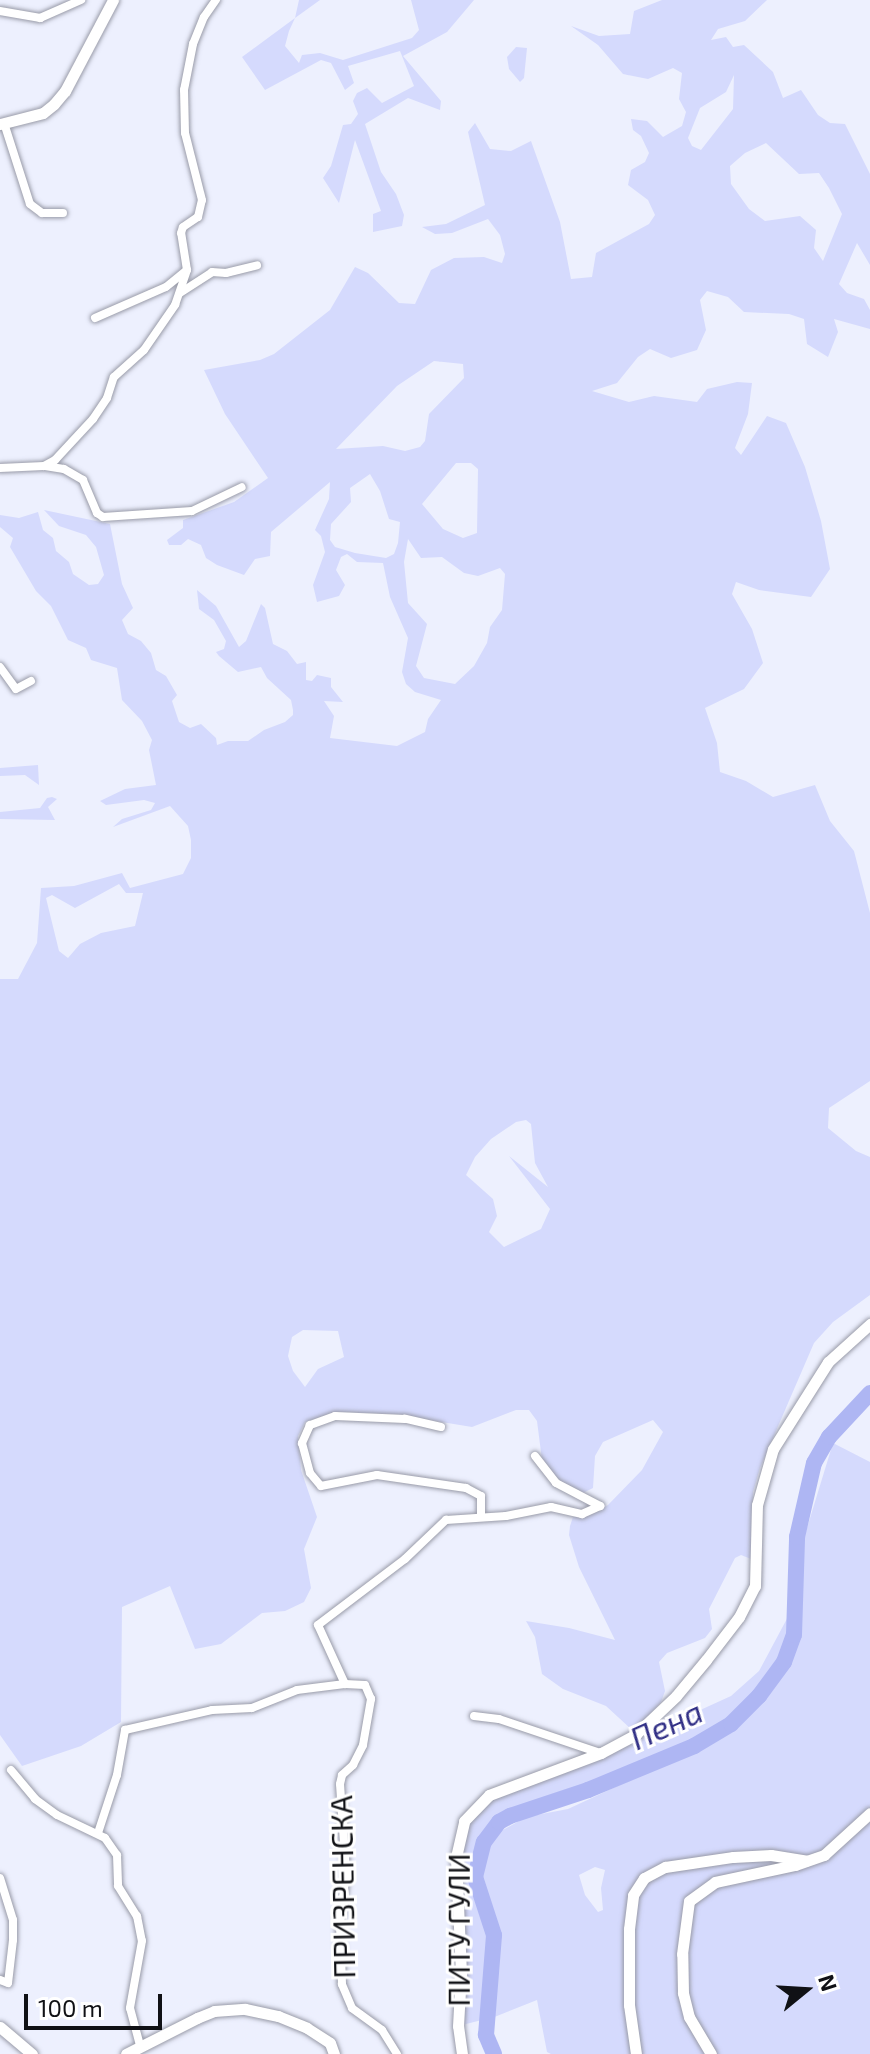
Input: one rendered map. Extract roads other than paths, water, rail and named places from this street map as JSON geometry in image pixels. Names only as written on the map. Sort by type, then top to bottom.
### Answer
[{"type":"street","points":[[0,11],[40,18],[81,0]]},
{"type":"street","points":[[63,213],[42,213],[30,204],[2,123],[43,113],[54,104],[65,91],[113,0]]},
{"type":"street","points":[[44,466],[55,460],[93,419],[107,398],[114,377],[144,350],[180,293],[187,270],[181,233],[183,227],[198,217],[202,200],[185,133],[184,90],[193,44],[204,17],[216,0]]},
{"type":"street","points":[[180,293],[212,272],[226,273],[257,265]]},
{"type":"street","points":[[95,318],[166,287],[187,270]]},
{"type":"street","points":[[0,468],[44,466],[64,469],[83,480],[97,513],[103,517],[192,511],[242,487]]},
{"type":"street","points":[[0,667],[16,689],[31,681]]},
{"type":"street","name":"ПИТУ ГУЛИ","points":[[462,2054],[458,2026],[461,1973],[456,1857],[464,1821],[489,1795],[601,1753],[654,1719],[706,1660],[748,1603],[758,1575],[757,1505],[768,1461],[828,1362],[870,1324]]},
{"type":"street","points":[[441,1427],[405,1419],[335,1416],[310,1425],[302,1443],[310,1473],[321,1486],[377,1475],[466,1488],[481,1496],[481,1516]]},
{"type":"street","name":"ПРИЗРЕНСКА","points":[[397,2054],[382,2030],[352,2008],[342,1984],[340,1923],[346,1872],[340,1784],[342,1775],[353,1765],[363,1745],[371,1699],[365,1685],[345,1684],[318,1625],[405,1559],[446,1520],[506,1516],[556,1507],[582,1514],[600,1506],[556,1483],[535,1456]]},
{"type":"street","points":[[98,1833],[117,1775],[125,1730],[212,1710],[252,1708],[297,1690],[345,1684]]},
{"type":"street","points":[[474,1716],[499,1719],[601,1753]]},
{"type":"street","points":[[11,1770],[35,1799],[57,1815],[98,1833],[117,1855],[121,1895],[140,1925],[142,1941],[130,2008],[140,2045]]},
{"type":"street","points":[[711,2054],[689,2017],[683,1993],[686,1909],[694,1895],[715,1882],[772,1871],[807,1861],[833,1849],[870,1813]]},
{"type":"street","points":[[636,2054],[628,1973],[631,1903],[640,1883],[652,1872],[672,1865],[771,1855],[807,1861]]},
{"type":"street","points":[[771,1855],[781,1862],[772,1871]]},
{"type":"street","points":[[0,1878],[13,1920],[8,1983],[0,1980]]},
{"type":"street","points":[[126,2054],[214,2011],[245,2009],[278,2016],[307,2028],[330,2043],[334,2054]]},
{"type":"street","points":[[0,2027],[32,2054]]},
{"type":"waterway","name":"Пена","points":[[494,2054],[486,2035],[494,1935],[475,1877],[484,1842],[499,1822],[510,1816],[588,1790],[694,1746],[731,1724],[759,1696],[784,1662],[794,1635],[797,1537],[814,1463],[829,1437],[870,1393]]}]
